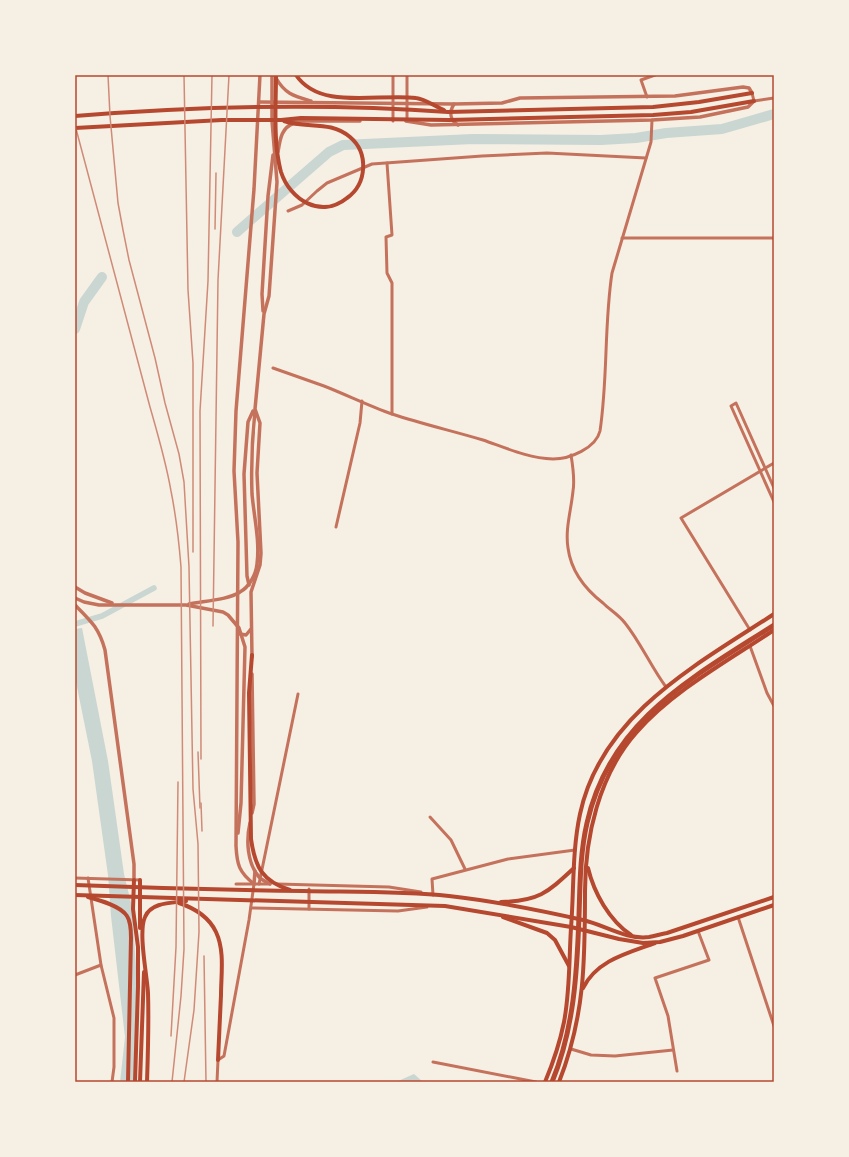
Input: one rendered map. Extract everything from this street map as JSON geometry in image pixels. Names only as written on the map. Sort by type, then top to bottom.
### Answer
[{"type":"highway","points":[[552,1082],[566,1039],[574,1003],[583,842],[591,808],[603,775],[626,738],[648,714],[664,700],[696,677],[774,625]]},
{"type":"main road","points":[[274,75],[276,136],[280,170],[286,184],[300,200],[315,206],[328,206],[339,203],[347,198],[359,183],[363,170],[363,162],[359,149],[351,138],[339,129],[289,123],[281,120]]},
{"type":"main road","points":[[296,75],[303,84],[324,96],[345,98],[417,98],[448,112]]},
{"type":"main road","points":[[75,116],[177,110],[302,107],[448,112],[653,107],[699,102],[752,93]]},
{"type":"main road","points":[[75,128],[222,120],[281,120],[301,118],[449,120],[652,115],[691,112],[754,101]]},
{"type":"main road","points":[[544,1082],[555,1054],[564,1022],[578,824],[583,802],[600,761],[612,742],[633,716],[666,687],[774,614]]},
{"type":"main road","points":[[559,1082],[578,1020],[582,990],[587,856],[592,828],[602,793],[613,768],[628,743],[646,723],[669,703],[774,630]]},
{"type":"main road","points":[[252,655],[249,693],[251,839],[253,855],[257,866],[265,877],[283,888],[302,891]]},
{"type":"main road","points":[[575,856],[583,860],[587,856]]},
{"type":"main road","points":[[586,863],[597,893],[608,911],[623,929],[635,937]]},
{"type":"main road","points":[[492,902],[516,902],[540,895],[550,890],[574,868]]},
{"type":"main road","points":[[134,880],[133,909],[138,947],[135,1082]]},
{"type":"main road","points":[[140,880],[140,919],[144,987],[140,1082]]},
{"type":"main road","points":[[75,885],[357,892],[462,897],[585,921],[635,937],[649,937],[667,933],[774,898]]},
{"type":"main road","points":[[75,895],[358,903],[461,908],[571,927],[632,942],[660,942]]},
{"type":"main road","points":[[82,895],[120,909],[127,915],[129,920],[131,938],[128,1082]]},
{"type":"main road","points":[[147,1082],[148,1001],[143,944],[143,924],[145,917],[149,910],[156,906],[201,899]]},
{"type":"main road","points":[[176,902],[194,909],[212,924],[220,943],[222,968],[218,1060]]},
{"type":"main road","points":[[582,990],[588,978],[594,971],[605,964],[660,942],[698,931],[774,905]]},
{"type":"main road","points":[[491,913],[547,933],[555,940],[569,967]]},
{"type":"street","points":[[254,884],[244,876],[240,868],[236,846],[238,542],[234,471],[235,426],[254,188],[260,75]]},
{"type":"street","points":[[264,314],[269,296],[277,182],[272,122],[274,75]]},
{"type":"street","points":[[274,75],[285,91],[293,96],[316,103]]},
{"type":"street","points":[[393,75],[393,121]]},
{"type":"street","points":[[407,75],[407,121]]},
{"type":"street","points":[[647,97],[641,80],[655,75]]},
{"type":"street","points":[[259,102],[393,104],[502,103],[520,98],[675,96],[743,87],[749,88],[754,101]]},
{"type":"street","points":[[257,122],[407,121],[430,125],[458,125],[652,120],[700,117],[748,107],[754,101],[774,98]]},
{"type":"street","points":[[454,104],[451,114],[454,122],[458,125]]},
{"type":"street","points":[[273,368],[324,386],[392,414],[532,456],[560,458],[571,455],[590,445],[597,438],[600,431],[606,365],[610,285],[622,238],[646,158],[650,142],[652,120]]},
{"type":"street","points":[[276,167],[283,131],[292,123],[306,121]]},
{"type":"street","points":[[186,605],[228,597],[240,592],[251,582],[257,566],[258,544],[252,493],[251,450],[264,314],[262,289],[268,196],[276,136]]},
{"type":"street","points":[[288,211],[302,205],[327,183],[372,164],[547,153],[646,158]]},
{"type":"street","points":[[387,163],[392,235],[386,236],[387,273],[392,283],[392,414]]},
{"type":"street","points":[[622,238],[774,238]]},
{"type":"street","points":[[336,527],[360,424],[362,401]]},
{"type":"street","points":[[774,488],[736,403],[731,406],[774,502]]},
{"type":"street","points":[[251,592],[260,565],[261,553],[257,473],[260,423],[255,408]]},
{"type":"street","points":[[255,408],[248,422],[244,474],[247,576],[251,592],[254,804],[248,832],[248,844],[250,858],[255,870],[260,878],[270,884]]},
{"type":"street","points":[[571,455],[574,484],[567,538],[569,557],[572,566],[588,590],[626,624],[658,677],[666,687]]},
{"type":"street","points":[[750,630],[681,518],[774,463]]},
{"type":"street","points":[[75,587],[85,593],[115,604]]},
{"type":"street","points":[[75,598],[99,605],[186,605],[212,609],[228,615],[235,622],[241,633],[245,647],[241,803],[236,846]]},
{"type":"street","points":[[75,605],[93,623],[102,639],[105,650],[134,864],[134,880]]},
{"type":"street","points":[[237,628],[240,634],[244,635],[248,634],[251,628]]},
{"type":"street","points":[[750,646],[767,693],[774,706]]},
{"type":"street","points":[[259,884],[298,694]]},
{"type":"street","points":[[430,817],[451,840],[465,869]]},
{"type":"street","points":[[236,884],[389,887],[433,895],[432,879],[465,869],[508,859],[575,850]]},
{"type":"street","points":[[217,1082],[218,1060],[224,1056],[251,908],[255,870]]},
{"type":"street","points":[[75,878],[140,880]]},
{"type":"street","points":[[88,878],[101,965],[114,1018],[114,1067],[112,1082]]},
{"type":"street","points":[[309,885],[309,909]]},
{"type":"street","points":[[251,908],[398,911],[434,906]]},
{"type":"street","points":[[738,917],[774,1026]]},
{"type":"street","points":[[677,1070],[668,1016],[655,978],[709,960],[698,931]]},
{"type":"street","points":[[75,975],[101,965]]},
{"type":"street","points":[[570,1049],[591,1055],[616,1056],[673,1050]]},
{"type":"street","points":[[433,1062],[536,1082]]},
{"type":"shaded area","points":[[82,628],[108,761],[124,874],[132,907],[139,1012],[136,1082],[120,1082],[125,1037],[111,916],[108,875],[92,761],[75,677],[75,629]]},
{"type":"shaded area","points":[[414,1074],[423,1082],[396,1082]]},
{"type":"waterway","points":[[237,232],[329,152],[343,145],[473,139],[601,140],[636,138],[666,133],[722,129],[774,114]]},
{"type":"waterway","points":[[75,329],[84,302],[102,277]]},
{"type":"waterway","points":[[75,624],[102,616],[154,588]]},
{"type":"railway","points":[[108,75],[118,203],[123,230],[129,260],[179,454],[184,482],[189,567],[193,789],[198,844],[199,932],[194,1010],[184,1082]]},
{"type":"railway","points":[[184,75],[188,290],[193,363],[193,552]]},
{"type":"railway","points":[[201,759],[200,411],[208,281],[212,75]]},
{"type":"railway","points":[[213,626],[218,280],[229,75]]},
{"type":"railway","points":[[75,125],[164,459],[174,510],[181,567],[184,949],[181,996],[172,1082]]},
{"type":"railway","points":[[215,229],[216,173]]},
{"type":"railway","points":[[198,752],[200,808]]},
{"type":"railway","points":[[171,1036],[176,947],[178,782]]},
{"type":"railway","points":[[201,803],[202,831]]},
{"type":"railway","points":[[204,956],[206,1082]]}]
